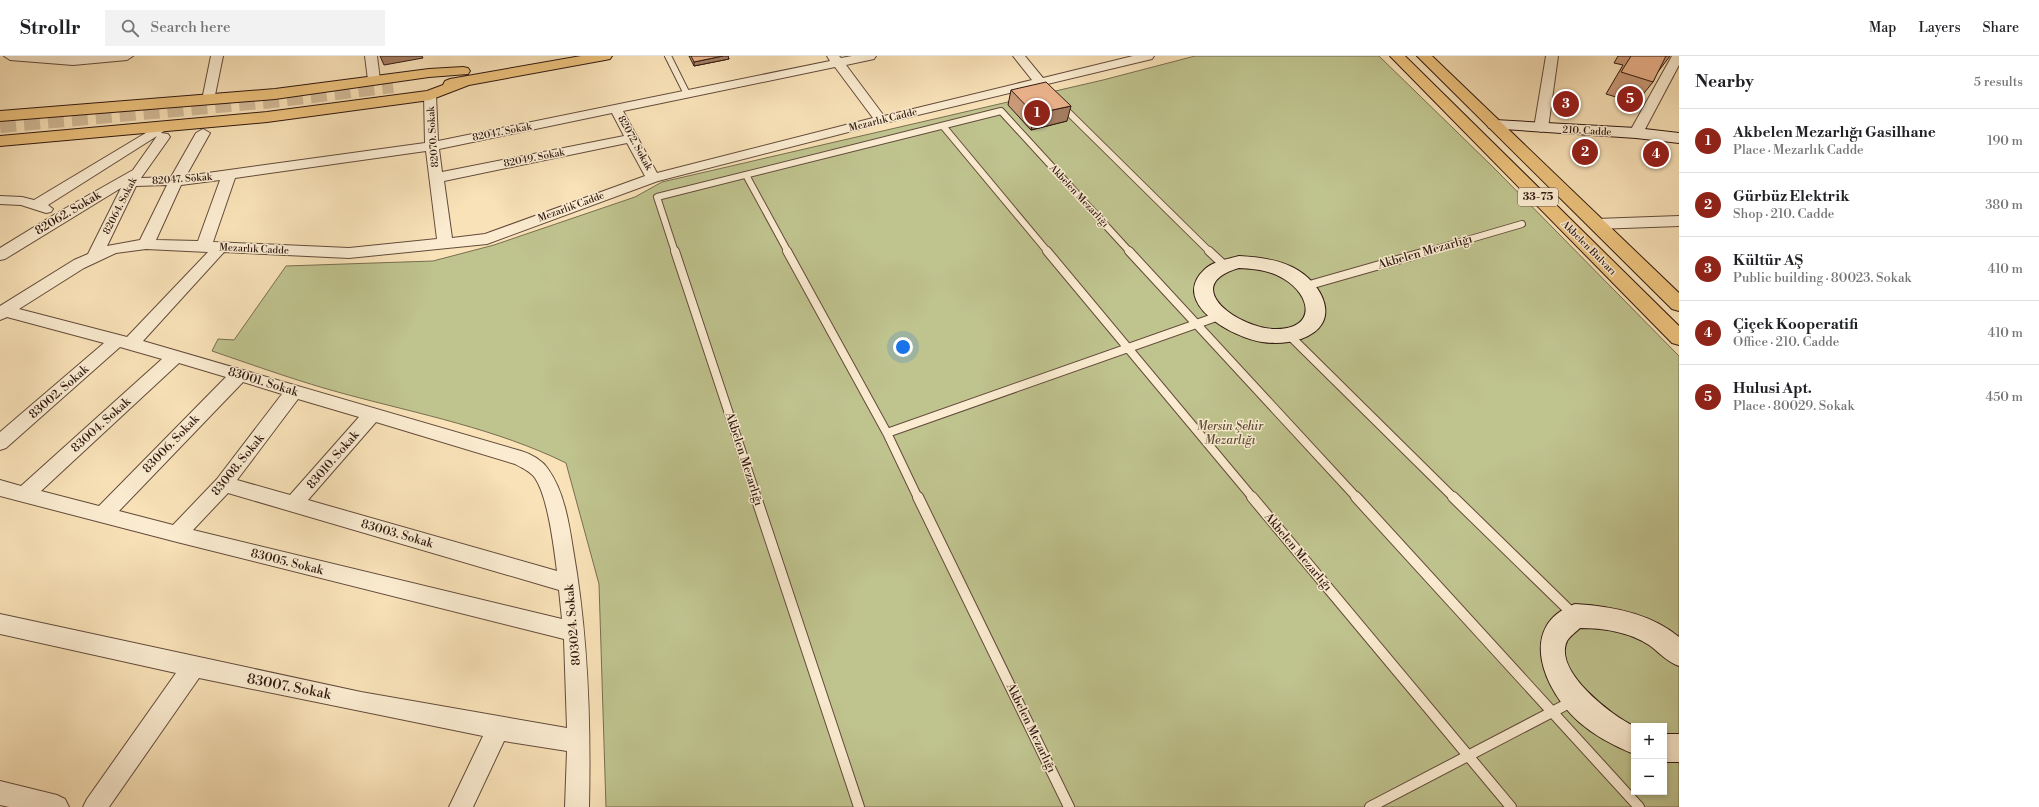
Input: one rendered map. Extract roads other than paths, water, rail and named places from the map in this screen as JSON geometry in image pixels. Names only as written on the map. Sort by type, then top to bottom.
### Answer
[{"type":"main road","points":[[392,90],[464,76],[547,56]]},
{"type":"main road","points":[[0,116],[275,94],[429,72],[464,76],[605,56]]},
{"type":"main road","name":"Akbelen Bulvarı","points":[[1397,56],[1679,338]]},
{"type":"main road","name":"Akbelen Bulvarı","points":[[1424,56],[1679,304]]},
{"type":"main road","points":[[0,140],[164,132],[430,95],[464,76]]},
{"type":"street","points":[[10,56],[73,61],[127,56]]},
{"type":"street","points":[[208,100],[217,56]]},
{"type":"street","points":[[371,56],[374,80]]},
{"type":"street","name":"82047. Sokak","points":[[134,177],[176,181],[229,175],[432,146],[687,94],[835,59],[870,56]]},
{"type":"street","points":[[1019,56],[1042,85]]},
{"type":"street","name":"Mezarlık Cadde","points":[[2,313],[79,264],[113,249],[146,244],[349,253],[487,239],[654,178],[881,120],[1042,85],[1148,56]]},
{"type":"street","points":[[1541,128],[1552,56]]},
{"type":"street","points":[[1636,133],[1678,56]]},
{"type":"street","points":[[835,59],[881,120]]},
{"type":"street","name":"82070. Sokak","points":[[430,95],[432,146],[445,243]]},
{"type":"street","name":"82072. Sokak","points":[[616,109],[654,178]]},
{"type":"street","name":"210. Cadde","points":[[1496,125],[1636,133],[1679,138]]},
{"type":"street","points":[[36,205],[164,132]]},
{"type":"street","name":"82064. Sokak","points":[[94,257],[134,177],[164,132]]},
{"type":"street","points":[[146,244],[176,181],[203,133]]},
{"type":"street","name":"82049. Sokak","points":[[436,178],[632,138]]},
{"type":"street","points":[[212,246],[229,175]]},
{"type":"street","name":"82062. Sokak","points":[[0,255],[62,216],[134,177]]},
{"type":"street","points":[[3,202],[36,205],[62,216]]},
{"type":"street","points":[[1596,224],[1679,221]]},
{"type":"street","name":"83002. Sokak","points":[[0,443],[124,342],[212,246]]},
{"type":"street","points":[[1239,262],[1257,263],[1275,267],[1292,275],[1306,286],[1315,298],[1318,310],[1314,322],[1304,330],[1289,336],[1271,336],[1252,333],[1234,326],[1219,316],[1209,304],[1204,292],[1205,281],[1212,272],[1224,265],[1239,262]]},
{"type":"street","name":"83001. Sokak","points":[[2,313],[176,356],[521,458]]},
{"type":"street","name":"83004. Sokak","points":[[25,494],[176,356]]},
{"type":"street","name":"83006. Sokak","points":[[104,514],[239,375]]},
{"type":"street","name":"83008. Sokak","points":[[177,534],[224,484],[294,391]]},
{"type":"street","name":"83010. Sokak","points":[[293,505],[372,414]]},
{"type":"street","name":"803024. Sokak","points":[[521,458],[539,470],[552,495],[570,584],[575,632],[580,742],[577,807]]},
{"type":"street","name":"83003. Sokak","points":[[224,484],[570,584]]},
{"type":"street","name":"83005. Sokak","points":[[0,488],[177,534],[575,632]]},
{"type":"street","points":[[1631,739],[1621,735],[1596,719],[1564,705],[1561,678],[1553,658],[1554,640],[1563,626],[1575,616],[1599,616],[1624,621],[1650,632],[1679,654]]},
{"type":"street","name":"83007. Sokak","points":[[0,624],[193,668],[498,729],[580,742]]},
{"type":"street","points":[[95,807],[193,668]]},
{"type":"street","points":[[461,807],[498,729]]},
{"type":"street","points":[[1667,748],[1679,748]]},
{"type":"street","points":[[0,793],[57,807]]},
{"type":"lane","points":[[668,56],[687,94]]},
{"type":"lane","points":[[1055,98],[1074,120],[1224,265]]},
{"type":"lane","name":"Akbelen Mezarlığı","points":[[859,807],[657,197],[1001,111],[1197,324],[1564,705],[1639,807]]},
{"type":"lane","name":"Akbelen Mezarlığı","points":[[943,126],[1511,807]]},
{"type":"lane","name":"Akbelen Mezarlığı","points":[[746,175],[887,434],[1069,807]]},
{"type":"lane","name":"Akbelen Mezarlığı","points":[[1306,286],[1522,224]]},
{"type":"lane","points":[[887,434],[1219,316]]},
{"type":"lane","points":[[1289,336],[1575,616]]},
{"type":"lane","points":[[1370,807],[1564,705]]},
{"type":"tunnel","points":[[0,125],[273,100],[393,85]]},
{"type":"place","name":"Hulusi Apt.","points":[[1630,99]]},
{"type":"place","name":"Kültür AŞ","points":[[1566,104]]},
{"type":"place","name":"Akbelen Mezarlığı Gasilhane","points":[[1037,113]]},
{"type":"place","name":"Gürbüz Elektrik","points":[[1585,152]]},
{"type":"place","name":"Çiçek Kooperatifi","points":[[1656,154]]},
{"type":"park label","name":"Mersin Şehir Mezarlığı","points":[[1230,433]]}]
